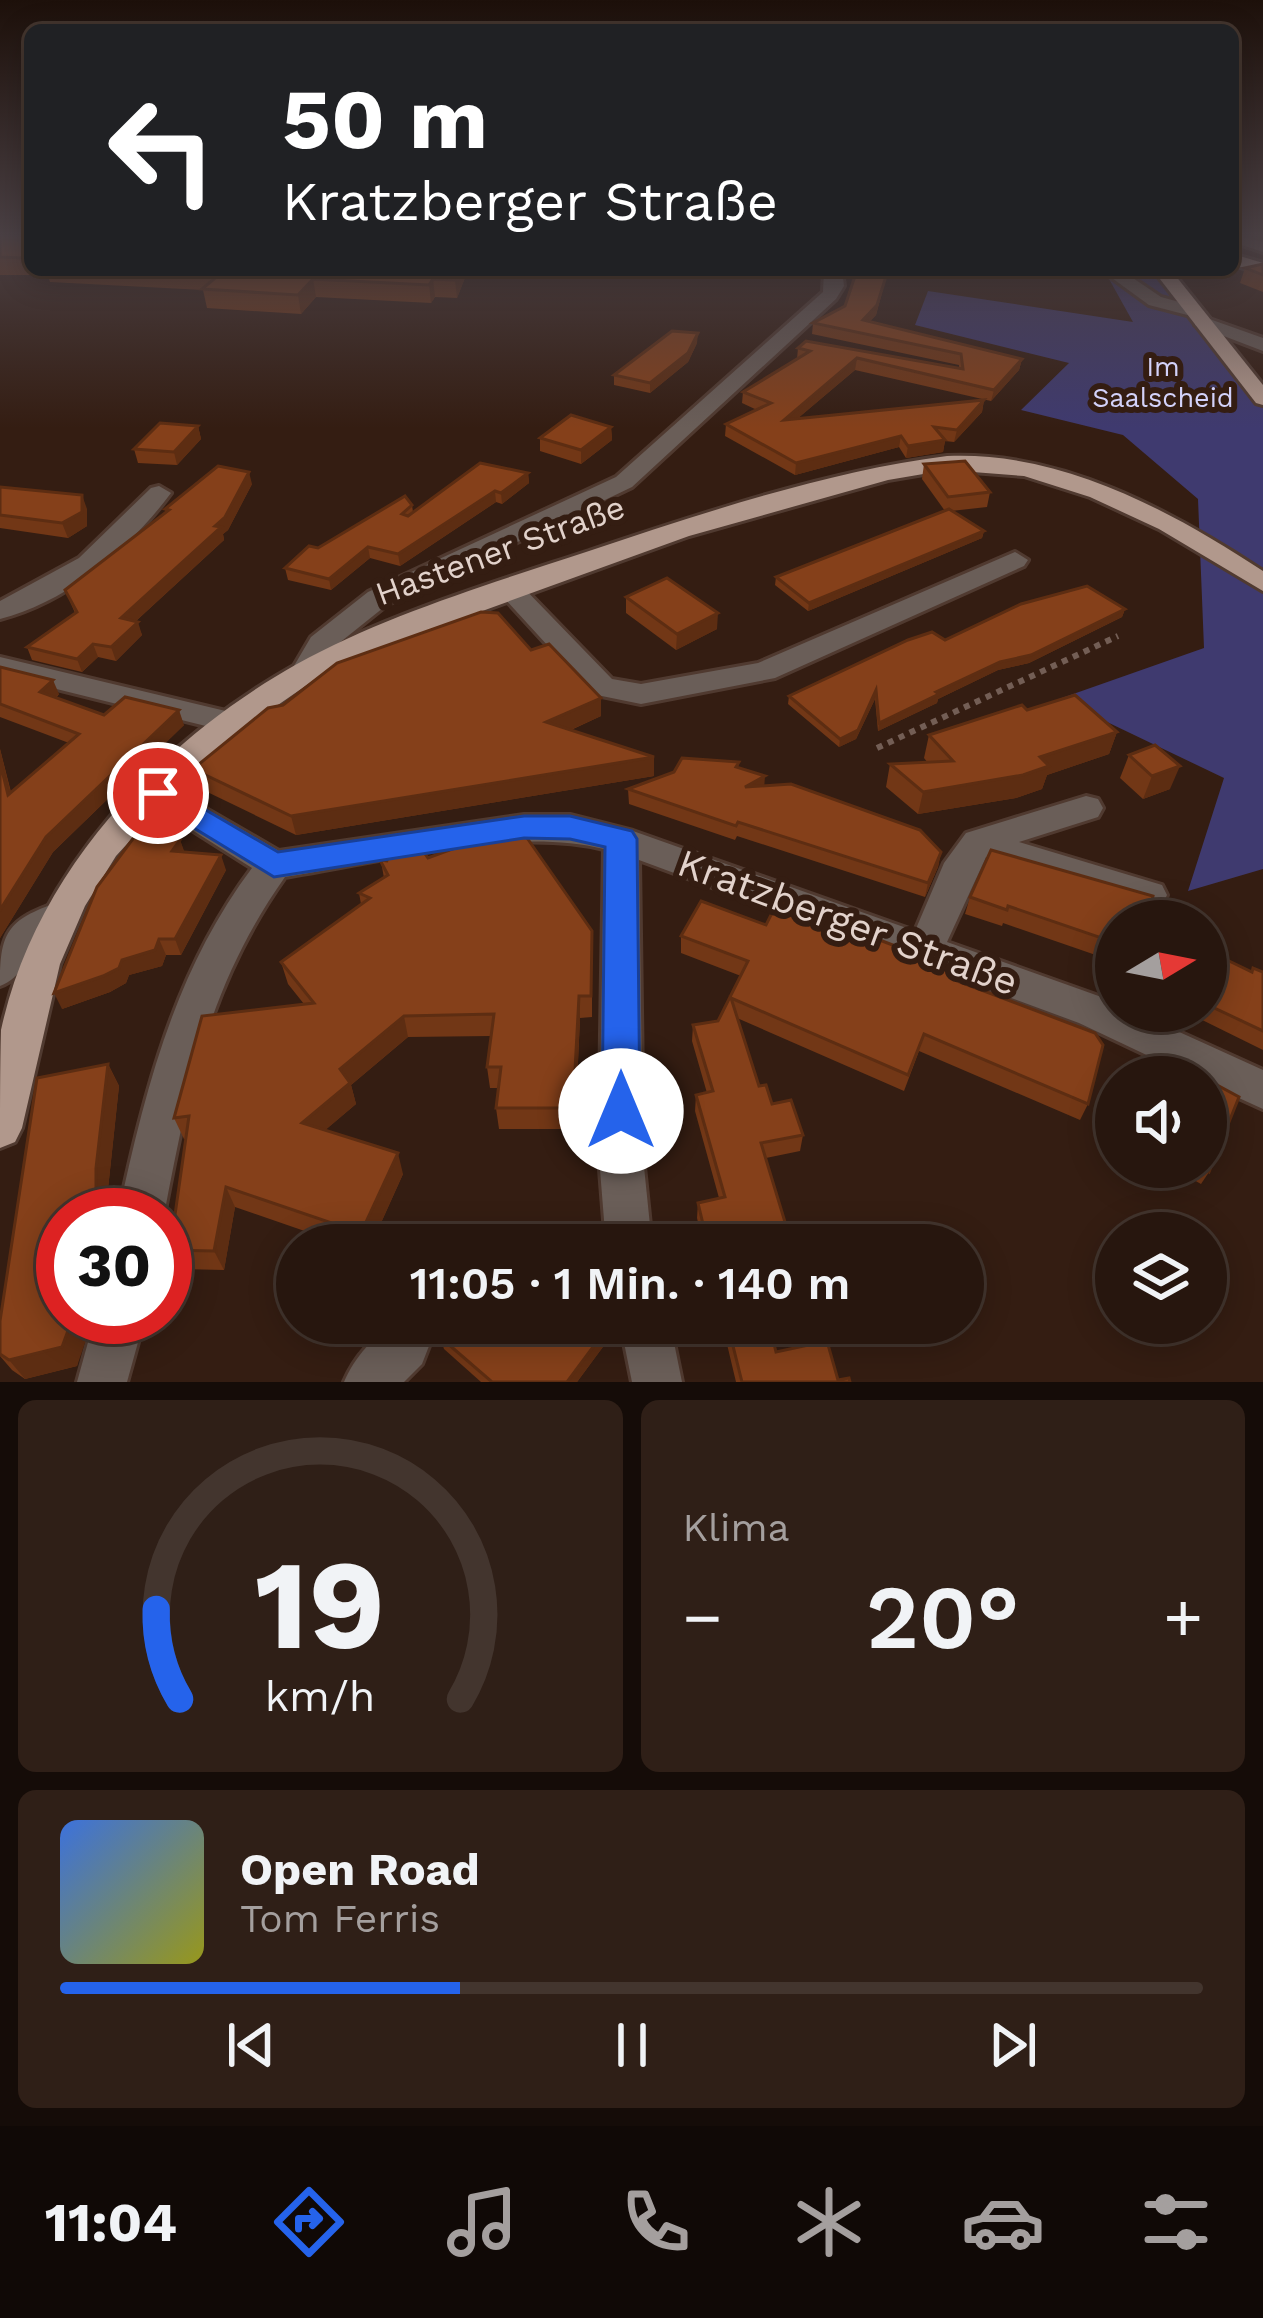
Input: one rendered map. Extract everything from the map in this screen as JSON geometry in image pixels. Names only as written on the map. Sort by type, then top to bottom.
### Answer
[{"type":"main road","points":[[1185,299],[1263,399]]},
{"type":"main road","name":"Hastener Straße","points":[[0,1128],[25,1005],[59,917],[87,869],[123,825],[234,723],[306,671],[508,588],[777,502],[950,463],[1030,470],[1069,483],[1154,519],[1263,583]]},
{"type":"street","points":[[306,671],[321,643],[378,598],[624,482],[796,340],[827,299]]},
{"type":"street","points":[[1156,299],[1263,345]]},
{"type":"street","points":[[0,610],[49,592],[90,566],[112,548],[159,493]]},
{"type":"street","points":[[508,588],[603,687],[641,694],[765,671],[1015,560]]},
{"type":"street","points":[[0,666],[234,723]]},
{"type":"street","points":[[147,1188],[171,1070],[212,953],[274,865],[158,793]]},
{"type":"street","points":[[925,950],[962,863],[978,842],[1086,808]]},
{"type":"street","name":"Kratzberger Straße","points":[[274,865],[524,827],[570,828],[621,839],[1093,1011],[1263,1090]]},
{"type":"street","points":[[621,839],[621,1156],[627,1224]]},
{"type":"street","points":[[978,842],[1149,895]]},
{"type":"street","points":[[0,970],[28,933],[59,917]]},
{"type":"street","points":[[102,1382],[113,1344]]},
{"type":"street","points":[[649,1344],[657,1382]]},
{"type":"street","points":[[369,1382],[404,1346]]},
{"type":"path","points":[[877,748],[1118,636]]},
{"type":"path","points":[[967,685],[984,698]]},
{"type":"green space","name":"Im Saalscheid","points":[[925,299],[984,299],[1133,322],[1120,299],[1179,299],[1263,393],[1263,869],[1188,891],[1224,778],[1059,699],[1204,648],[1198,499],[1123,435],[1021,410],[1069,363],[915,325]]},
{"type":"building","points":[[847,299],[879,299],[863,320],[1022,359],[994,390],[857,358],[784,420],[984,400],[957,430],[934,427],[945,440],[908,446],[901,436],[796,463],[726,424],[771,403],[743,392],[810,351],[798,348],[806,341],[963,369],[961,354],[813,323],[845,306]]},
{"type":"building","points":[[672,331],[698,333],[688,353],[650,383],[614,375]]},
{"type":"building","points":[[571,415],[611,427],[581,450],[540,438]]},
{"type":"building","points":[[160,423],[198,426],[174,452],[134,449]]},
{"type":"building","points":[[965,461],[990,492],[948,497],[924,464]]},
{"type":"building","points":[[480,463],[528,473],[398,554],[368,547],[329,579],[285,568],[309,546],[318,548],[405,496],[412,505],[402,514],[408,516]]},
{"type":"building","points":[[218,466],[249,472],[225,517],[215,526],[221,527],[121,618],[138,622],[111,647],[93,644],[77,659],[27,647],[77,612],[65,590]]},
{"type":"building","points":[[0,487],[82,495],[82,512],[62,523],[0,515]]},
{"type":"building","points":[[949,509],[984,531],[809,603],[776,577]]},
{"type":"building","points":[[667,578],[718,613],[677,634],[626,597]]},
{"type":"building","points":[[1087,586],[1125,609],[1031,655],[1000,662],[879,723],[876,690],[858,730],[840,739],[789,696],[908,640],[932,632],[945,640],[1021,604]]},
{"type":"building","points":[[481,612],[498,613],[531,650],[549,644],[601,698],[546,722],[654,757],[291,816],[193,769],[268,708],[283,705],[337,663]]},
{"type":"building","points":[[0,667],[53,680],[40,692],[104,715],[125,697],[179,710],[46,837],[0,910],[0,762],[8,795],[79,734],[0,704]]},
{"type":"building","points":[[1075,695],[1117,732],[1040,757],[1049,766],[923,792],[890,764],[953,761],[929,735],[1022,705],[1027,710]]},
{"type":"building","points":[[1155,745],[1180,766],[1152,776],[1129,755]]},
{"type":"building","points":[[682,758],[739,762],[736,767],[765,776],[745,787],[791,784],[920,830],[941,852],[928,883],[628,789],[674,772]]},
{"type":"building","points":[[518,825],[592,931],[591,996],[579,996],[573,1108],[496,1108],[501,1067],[487,1067],[494,1014],[404,1016],[340,1069],[350,1083],[302,1123],[398,1153],[365,1224],[335,1224],[226,1187],[214,1251],[192,1250],[192,1188],[179,1188],[189,1116],[174,1118],[202,1016],[314,1003],[281,962],[370,898],[359,893],[388,875],[380,860],[388,861],[380,856],[416,841],[428,858]]},
{"type":"building","points":[[138,832],[180,840],[172,851],[221,855],[175,939],[159,939],[155,950],[122,960],[119,968],[103,976],[54,993],[97,887]]},
{"type":"building","points":[[991,850],[1153,896],[1152,900],[1095,900],[1095,936],[970,897]]},
{"type":"building","points":[[701,901],[766,925],[778,901],[963,972],[960,982],[1095,1033],[1103,1045],[1100,1056],[1095,1056],[1088,1104],[924,1034],[908,1075],[731,998],[759,1086],[766,1085],[772,1104],[791,1100],[803,1135],[761,1143],[786,1224],[703,1224],[698,1203],[725,1197],[696,1095],[713,1091],[693,1025],[718,1021],[748,961],[681,936]]},
{"type":"building","points":[[1227,960],[1263,972],[1263,1031],[1227,1014]]},
{"type":"building","points":[[108,1064],[96,1188],[36,1188],[36,1344],[63,1344],[9,1360],[0,1354],[0,1321],[37,1078]]},
{"type":"building","points":[[1227,1090],[1239,1097],[1227,1127]]},
{"type":"building","points":[[448,1344],[595,1344],[567,1382],[492,1382]]},
{"type":"building","points":[[732,1344],[774,1344],[776,1352],[828,1344],[838,1380],[849,1378],[850,1382],[742,1382]]},
{"type":"route","points":[[158,793],[274,865],[524,827],[570,828],[621,839],[621,1111]]}]
